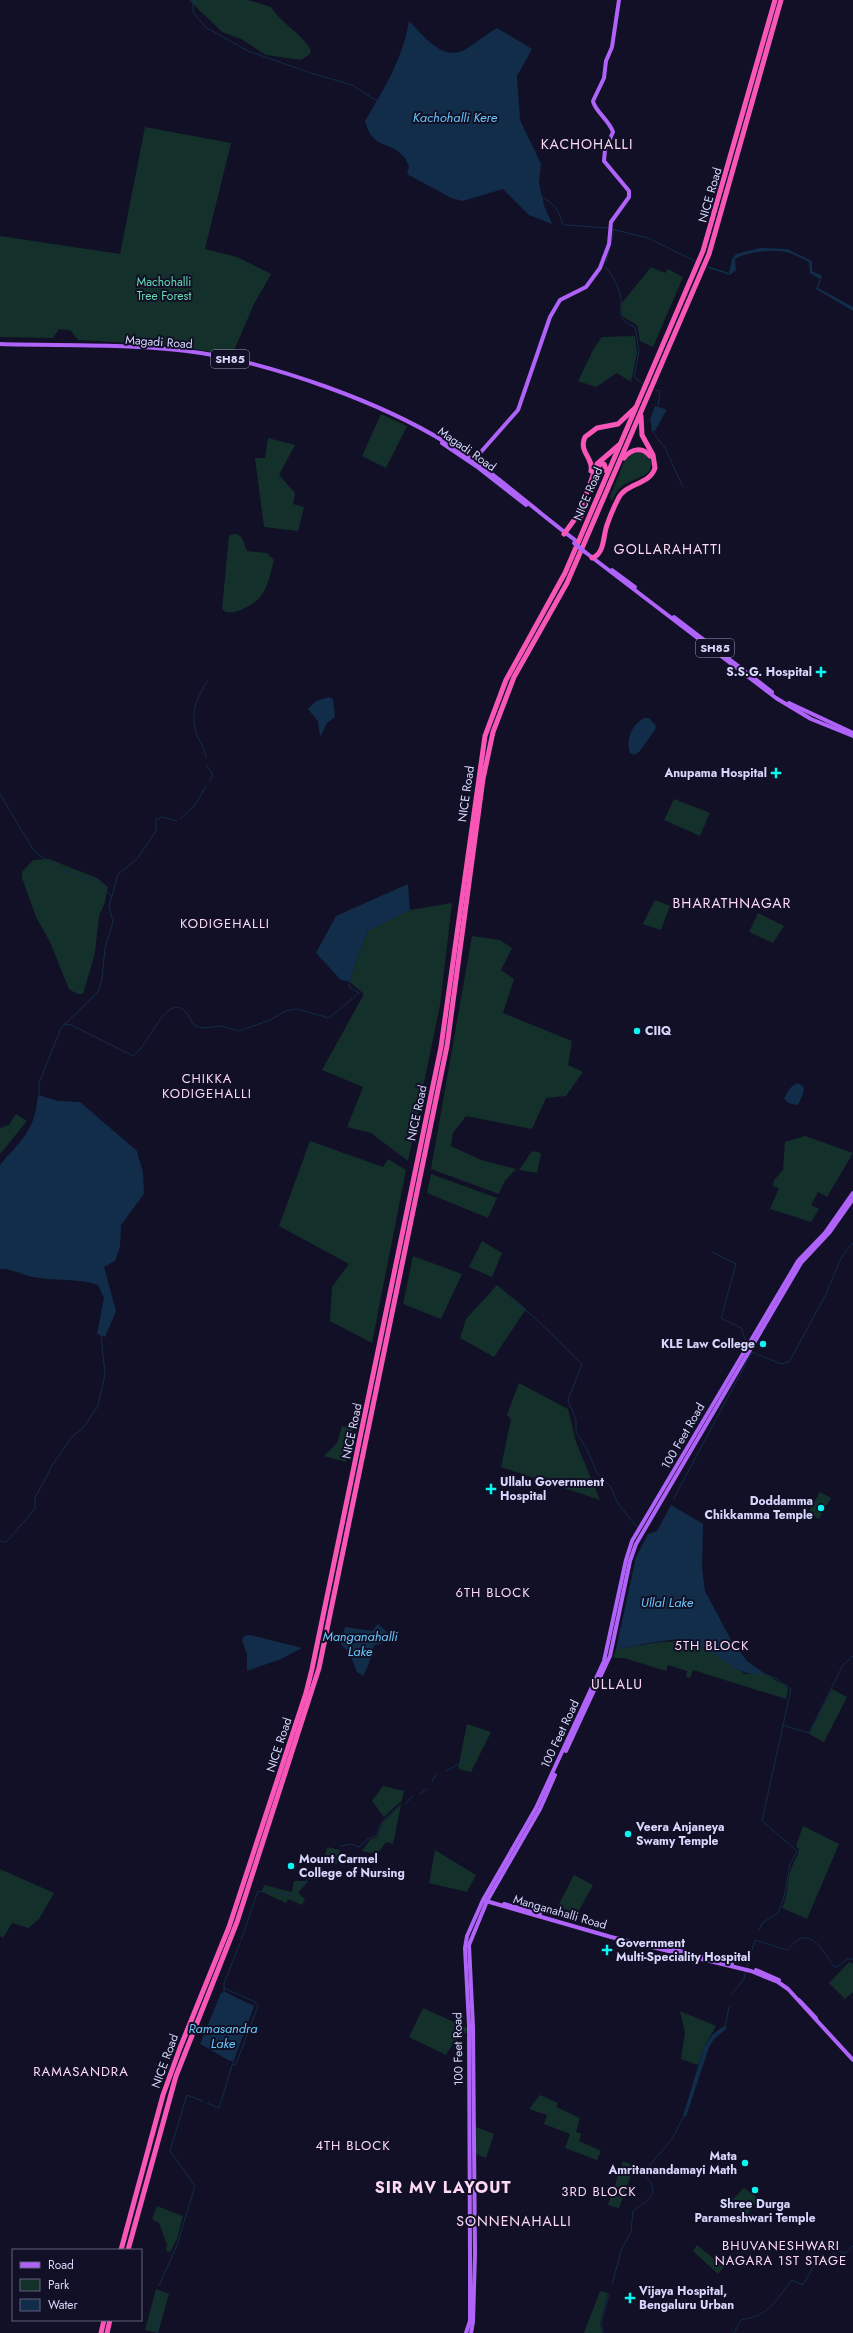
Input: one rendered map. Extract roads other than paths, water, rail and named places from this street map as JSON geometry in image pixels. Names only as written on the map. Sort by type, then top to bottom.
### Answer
[{"type":"highway","name":"NICE Road","points":[[121,2249],[163,2095],[177,2055],[221,1949],[240,1895],[306,1693],[321,1634],[441,1046],[485,736],[503,686],[555,593],[638,405],[706,244],[775,0]]},
{"type":"highway","name":"NICE Road","points":[[128,2249],[167,2107],[184,2055],[239,1916],[319,1668],[447,1046],[483,779],[491,739],[511,683],[561,595],[641,413],[711,248],[781,0]]},
{"type":"highway","points":[[592,480],[591,464],[583,449],[585,437],[597,428],[618,424],[638,405]]},
{"type":"highway","points":[[594,556],[603,544],[606,525],[621,494],[628,487],[647,480],[655,468],[653,455],[642,435],[641,413]]},
{"type":"highway","points":[[566,535],[580,512],[592,480],[596,464],[621,443]]},
{"type":"highway","points":[[594,556],[600,543],[604,526],[618,494],[627,485],[648,475],[652,468],[651,457],[643,450],[631,451],[620,461]]},
{"type":"highway","points":[[566,535],[584,512],[600,464],[606,466],[607,476]]},
{"type":"highway","points":[[101,2333],[104,2321]]},
{"type":"highway","points":[[107,2333],[110,2321]]},
{"type":"main road","points":[[472,461],[515,415],[550,317],[560,300],[586,287],[600,268],[609,244],[610,225],[630,194],[604,161],[605,150],[614,132],[609,122],[596,108],[593,101],[604,78],[606,61],[612,47],[619,0]]},
{"type":"main road","name":"Magadi Road","points":[[0,346],[149,348],[201,353],[262,367],[356,399],[424,430],[472,461],[586,551],[779,697],[814,716],[853,733]]},
{"type":"main road","name":"Magadi Road","points":[[594,556],[776,698],[812,718],[853,736]]},
{"type":"main road","name":"100 Feet Road","points":[[466,2333],[470,2321],[469,2025],[465,1948],[467,1936],[536,1808],[604,1661],[628,1553],[748,1346],[800,1262],[825,1233],[853,1193]]},
{"type":"main road","name":"100 Feet Road","points":[[800,1262],[829,1233],[853,1199]]},
{"type":"main road","name":"100 Feet Road","points":[[470,2333],[473,2322],[475,2243],[473,2027],[469,1952],[470,1939],[486,1900]]},
{"type":"main road","name":"Manganahalli Road","points":[[486,1900],[751,1970]]},
{"type":"main road","points":[[751,1970],[772,1976],[784,1983],[853,2056]]},
{"type":"main road","points":[[751,1970],[778,1982],[788,1989],[853,2060]]},
{"type":"water","name":"Kachohalli Kere","points":[[409,21],[434,46],[449,52],[458,52],[466,49],[497,28],[532,49],[517,76],[520,120],[541,164],[539,183],[544,205],[552,224],[529,215],[503,189],[463,201],[451,198],[407,174],[409,167],[403,156],[392,148],[377,141],[372,136],[365,121],[392,73],[402,48]]},
{"type":"water","points":[[760,248],[787,249],[812,261],[812,271],[822,276],[818,288],[853,307],[853,311],[816,289],[820,279],[810,273],[809,262],[789,253],[770,251],[746,254],[735,259],[736,270],[730,275],[708,268],[708,266],[729,273],[732,259],[736,254]]},
{"type":"water","points":[[655,406],[665,409],[666,411],[655,431],[652,431],[650,420]]},
{"type":"water","points":[[329,697],[333,699],[335,717],[327,723],[320,737],[318,721],[308,709],[316,701]]},
{"type":"water","points":[[645,718],[649,718],[656,726],[655,730],[639,752],[634,755],[630,753],[629,738],[636,724]]},
{"type":"water","points":[[408,884],[410,910],[368,931],[355,962],[350,982],[341,980],[316,953],[336,916]]},
{"type":"water","points":[[798,1083],[804,1087],[803,1094],[798,1105],[788,1103],[784,1098],[791,1087]]},
{"type":"water","points":[[38,1095],[58,1101],[80,1102],[137,1151],[143,1173],[144,1194],[121,1225],[120,1246],[115,1261],[104,1267],[116,1311],[105,1337],[97,1334],[104,1298],[98,1285],[74,1280],[33,1277],[0,1269],[0,1165],[26,1134],[34,1117]]},
{"type":"water","name":"Ullal Lake","points":[[671,1505],[703,1524],[702,1568],[705,1591],[731,1640],[747,1661],[765,1674],[745,1672],[726,1663],[699,1645],[690,1641],[664,1641],[616,1649],[636,1557],[648,1534],[657,1531]]},
{"type":"water","name":"Manganahalli Lake","points":[[378,1624],[389,1634],[381,1644],[374,1645],[368,1666],[363,1676],[357,1672],[350,1654],[341,1644],[345,1627],[372,1631]]},
{"type":"water","points":[[250,1635],[302,1648],[281,1659],[247,1671],[247,1654],[242,1640],[244,1636]]},
{"type":"water","name":"Ramasandra Lake","points":[[225,1992],[254,2006],[234,2060],[230,2061],[200,2044],[221,1993]]},
{"type":"water","points":[[724,2026],[727,2028],[714,2039],[709,2047],[686,2117],[683,2116],[704,2047],[713,2034]]},
{"type":"waterway","points":[[193,0],[193,12],[205,27],[248,51],[311,73],[352,85],[377,101]]},
{"type":"waterway","points":[[542,197],[555,207],[562,223],[565,225],[608,228]]},
{"type":"waterway","points":[[611,229],[648,238],[695,261]]},
{"type":"waterway","points":[[606,262],[614,230]]},
{"type":"waterway","points":[[605,266],[614,279],[619,290],[621,300],[621,317],[628,324],[635,327],[639,351],[634,377],[643,384]]},
{"type":"waterway","points":[[655,390],[660,391],[658,406]]},
{"type":"waterway","points":[[652,431],[665,448],[683,487]]},
{"type":"waterway","points":[[206,758],[194,725],[194,711],[198,699],[208,681]]},
{"type":"waterway","points":[[206,764],[213,775],[209,782]]},
{"type":"waterway","points":[[180,819],[195,805],[206,786]]},
{"type":"waterway","points":[[0,794],[34,851],[57,868],[97,881],[111,896]]},
{"type":"waterway","points":[[39,1096],[39,1083],[61,1028],[98,992],[102,979],[105,948],[113,922],[109,906],[118,874],[137,859],[156,831],[156,820],[162,817],[177,821]]},
{"type":"waterway","points":[[65,1024],[71,1025],[133,1056],[139,1051],[164,1015],[171,1009],[179,1008],[186,1012],[194,1025],[201,1028],[222,1026],[239,1031],[270,1020],[286,1011],[297,1009],[329,1018],[359,993],[349,987],[350,982]]},
{"type":"waterway","points":[[674,1498],[752,1352],[781,1364],[789,1362],[826,1294],[842,1256],[853,1243]]},
{"type":"waterway","points":[[712,1252],[736,1264],[721,1318],[741,1328],[747,1344]]},
{"type":"waterway","points":[[501,1291],[534,1317],[582,1364],[568,1400],[576,1420],[576,1432],[587,1449],[597,1473],[611,1487],[617,1502],[637,1527]]},
{"type":"waterway","points":[[0,1541],[5,1542],[10,1538],[35,1509],[35,1498],[53,1464],[71,1438],[83,1428],[98,1406],[105,1374],[101,1335]]},
{"type":"waterway","points":[[782,1725],[809,1733],[843,1665],[853,1656]]},
{"type":"waterway","points":[[759,1930],[762,1923],[778,1913],[784,1897],[790,1864],[797,1851],[762,1821],[791,1689],[777,1679],[765,1674]]},
{"type":"waterway","points":[[446,1771],[464,1761],[481,1731]]},
{"type":"waterway","points":[[432,1782],[436,1774]]},
{"type":"waterway","points":[[420,1794],[427,1789]]},
{"type":"waterway","points":[[405,1804],[413,1796]]},
{"type":"waterway","points":[[341,1846],[351,1844],[359,1847],[368,1839],[376,1836],[382,1822],[400,1805]]},
{"type":"waterway","points":[[241,1940],[258,1891],[291,1895],[315,1872]]},
{"type":"waterway","points":[[747,1967],[755,1940],[787,1950],[798,1940],[807,1938],[817,1943],[834,1967],[837,1967],[847,1959],[853,1959]]},
{"type":"waterway","points":[[224,1992],[224,1983],[240,1943]]},
{"type":"waterway","points":[[732,1994],[744,1979],[746,1970]]},
{"type":"waterway","points":[[224,1988],[255,2002],[258,2006],[236,2064],[233,2065]]},
{"type":"waterway","points":[[725,2028],[729,2007]]},
{"type":"waterway","points":[[207,2103],[219,2108],[234,2059]]},
{"type":"waterway","points":[[159,2286],[177,2245],[195,2186],[170,2151],[187,2095],[203,2101]]},
{"type":"waterway","points":[[612,2284],[622,2248],[631,2232],[633,2211],[651,2196],[653,2188],[644,2172],[672,2139],[684,2116]]},
{"type":"waterway","points":[[825,2260],[837,2251],[846,2253],[853,2246]]},
{"type":"waterway","points":[[734,2333],[741,2320],[766,2311],[776,2301],[792,2280],[803,2285],[812,2269],[820,2261]]},
{"type":"waterway","points":[[156,2333],[158,2292]]},
{"type":"waterway","points":[[603,2333],[601,2323],[609,2294]]},
{"type":"place","name":"S.S.G. Hospital","points":[[821,672]]},
{"type":"place","name":"Anupama Hospital","points":[[776,773]]},
{"type":"place","name":"CIIQ","points":[[637,1031]]},
{"type":"place","name":"KLE Law College","points":[[763,1344]]},
{"type":"place","name":"Ullalu Government Hospital","points":[[491,1489]]},
{"type":"place","name":"Doddamma Chikkamma Temple","points":[[821,1508]]},
{"type":"place","name":"Veera Anjaneya Swamy Temple","points":[[628,1834]]},
{"type":"place","name":"Mount Carmel College of Nursing","points":[[291,1866]]},
{"type":"place","name":"Government Multi-Speciality Hospital","points":[[607,1950]]},
{"type":"place","name":"Mata Amritanandamayi Math","points":[[745,2163]]},
{"type":"place","name":"Shree Durga Parameshwari Temple","points":[[755,2190]]},
{"type":"place","name":"Vijaya Hospital, Bengaluru Urban","points":[[630,2298]]},
{"type":"district","name":"KACHOHALLI","points":[[587,144]]},
{"type":"district","name":"GOLLARAHATTI","points":[[668,549]]},
{"type":"district","name":"BHARATHNAGAR","points":[[732,903]]},
{"type":"district","name":"KODIGEHALLI","points":[[225,923]]},
{"type":"district","name":"CHIKKA KODIGEHALLI","points":[[207,1086]]},
{"type":"district","name":"6TH BLOCK","points":[[493,1592]]},
{"type":"district","name":"5TH BLOCK","points":[[712,1645]]},
{"type":"district","name":"ULLALU","points":[[617,1684]]},
{"type":"district","name":"RAMASANDRA","points":[[81,2071]]},
{"type":"district","name":"4TH BLOCK","points":[[353,2145]]},
{"type":"district","name":"SIR MV LAYOUT","points":[[443,2187]]},
{"type":"district","name":"3RD BLOCK","points":[[599,2191]]},
{"type":"district","name":"SONNENAHALLI","points":[[514,2221]]},
{"type":"district","name":"BHUVANESHWARI NAGARA 1ST STAGE","points":[[781,2252]]},
{"type":"park label","name":"Machohalli Tree Forest","points":[[164,289]]}]
